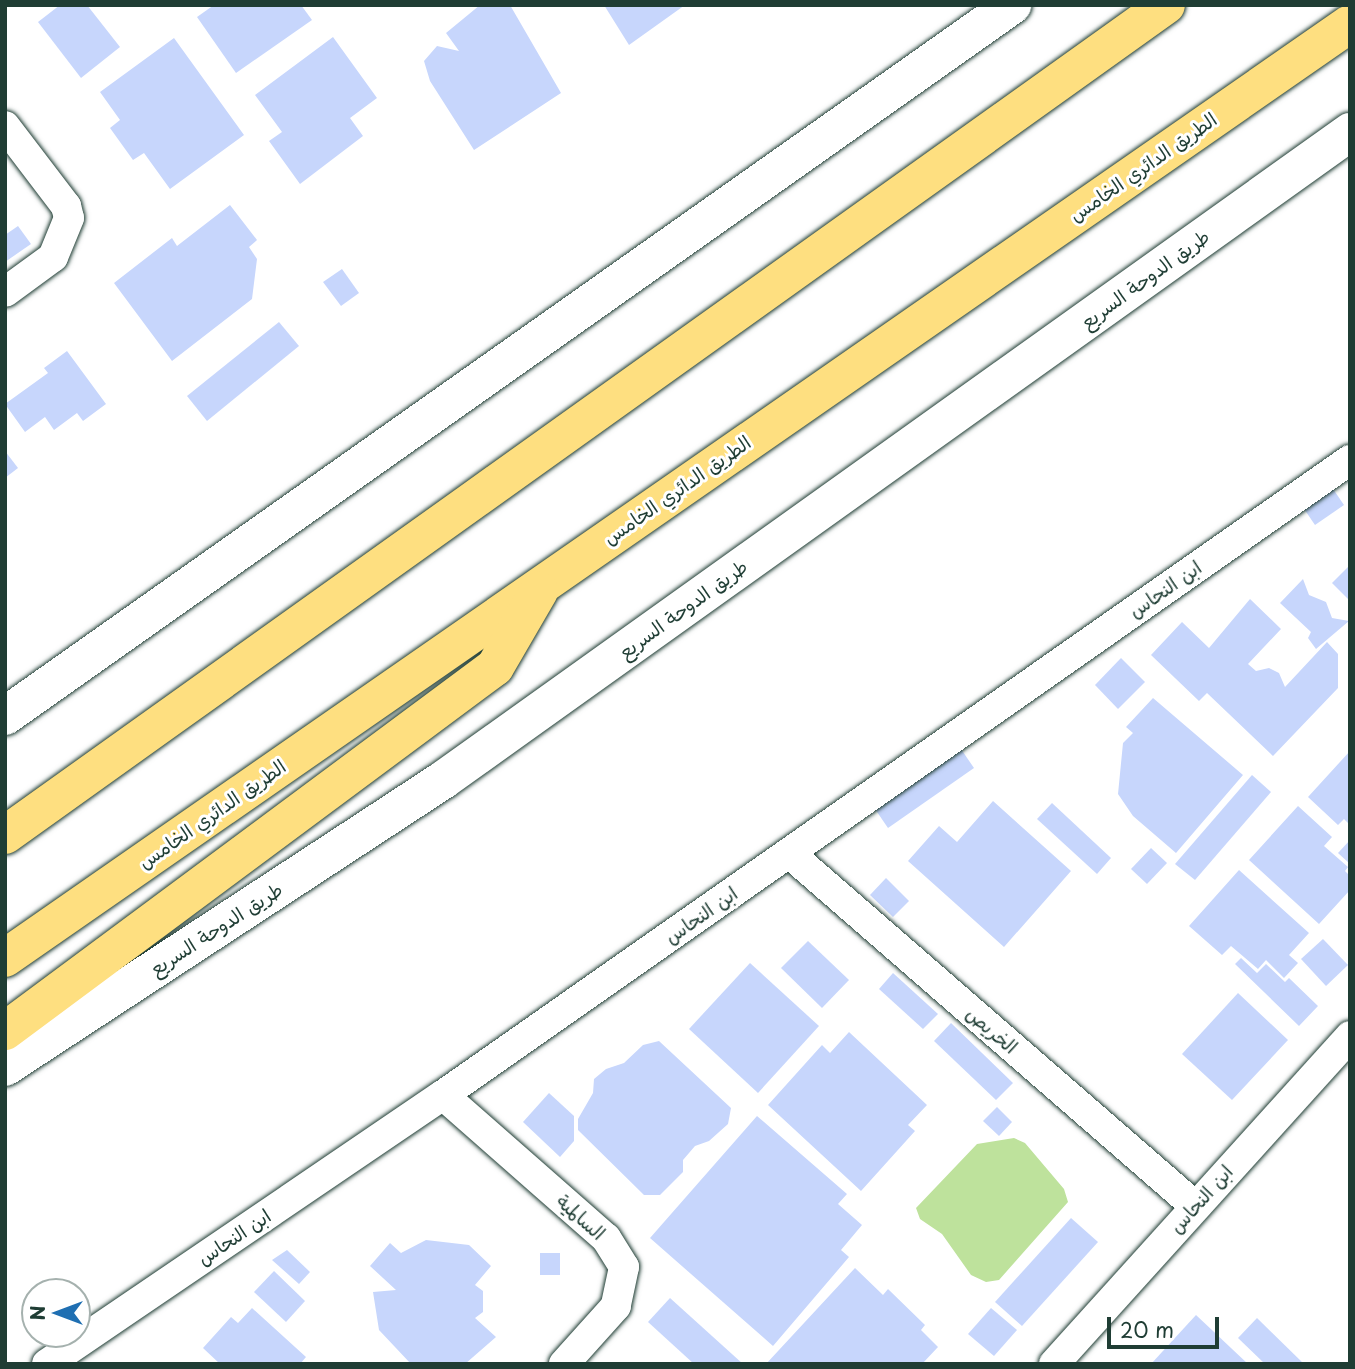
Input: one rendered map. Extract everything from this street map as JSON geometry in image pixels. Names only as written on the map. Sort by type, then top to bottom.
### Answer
[{"type":"highway","points":[[5,835],[1166,5]]},
{"type":"highway","name":"الطريق الدائري الخامس","points":[[5,958],[1350,24]]},
{"type":"highway","points":[[5,1031],[495,667],[544,583]]},
{"type":"street","points":[[5,716],[1012,5]]},
{"type":"street","points":[[5,126],[66,206],[69,218],[52,257],[5,292]]},
{"type":"street","name":"طريق الدوحة السريع","points":[[5,1068],[443,780],[1350,132]]},
{"type":"street","name":"ابن النحاس","points":[[47,1364],[443,1095],[1350,460]]},
{"type":"street","name":"الخريص","points":[[789,853],[1195,1206]]},
{"type":"street","name":"ابن النحاس","points":[[1055,1364],[1350,1036]]},
{"type":"street","name":"السالمية","points":[[443,1095],[606,1238],[624,1267],[616,1306],[564,1364]]},
{"type":"green space","points":[[1014,1138],[1025,1143],[1064,1189],[1068,1202],[999,1280],[986,1282],[971,1275],[942,1234],[920,1219],[916,1208],[977,1144]]},
{"type":"building","points":[[60,5],[87,5],[120,47],[81,78],[38,22]]},
{"type":"building","points":[[214,5],[301,5],[312,20],[236,73],[197,17]]},
{"type":"building","points":[[480,5],[510,5],[561,93],[474,150],[430,81],[424,61],[437,46],[459,51],[446,33]]},
{"type":"building","points":[[604,5],[685,5],[629,45]]},
{"type":"building","points":[[333,37],[377,98],[350,118],[363,136],[300,184],[269,141],[282,132],[255,95]]},
{"type":"building","points":[[174,38],[244,135],[170,189],[144,153],[133,160],[110,128],[120,120],[100,92]]},
{"type":"building","points":[[230,205],[257,240],[249,247],[257,259],[252,299],[172,361],[114,283],[172,238],[177,246]]},
{"type":"building","points":[[18,226],[31,244],[5,262],[5,235]]},
{"type":"building","points":[[342,269],[359,293],[341,306],[323,282]]},
{"type":"building","points":[[279,322],[299,346],[207,421],[187,396]]},
{"type":"building","points":[[67,351],[106,404],[83,421],[77,413],[54,430],[45,417],[25,432],[5,404],[48,373],[44,368]]},
{"type":"building","points":[[5,451],[18,468],[5,478]]},
{"type":"building","points":[[1329,483],[1344,505],[1315,525],[1300,503]]},
{"type":"building","points":[[1350,565],[1350,601],[1332,583]]},
{"type":"building","points":[[1303,579],[1309,595],[1326,602],[1332,618],[1349,621],[1316,649],[1308,638],[1311,632],[1280,603]]},
{"type":"building","points":[[1250,599],[1281,629],[1248,664],[1256,671],[1269,668],[1279,673],[1285,687],[1327,642],[1338,654],[1338,688],[1273,756],[1207,693],[1199,701],[1151,655],[1182,622],[1209,648]]},
{"type":"building","points":[[1121,658],[1145,682],[1118,709],[1095,685]]},
{"type":"building","points":[[1153,698],[1243,775],[1176,853],[1133,816],[1118,794],[1123,743],[1133,733],[1126,727]]},
{"type":"building","points":[[961,749],[974,768],[888,828],[875,809]]},
{"type":"building","points":[[1350,751],[1350,825],[1344,819],[1338,825],[1308,797]]},
{"type":"building","points":[[1252,775],[1271,792],[1195,880],[1175,864]]},
{"type":"building","points":[[993,801],[1071,871],[1004,947],[908,861],[939,826],[957,842]]},
{"type":"building","points":[[1052,803],[1111,858],[1097,874],[1037,819]]},
{"type":"building","points":[[1298,806],[1332,837],[1324,846],[1348,867],[1345,871],[1350,876],[1350,890],[1319,924],[1249,860]]},
{"type":"building","points":[[1350,840],[1350,864],[1338,853]]},
{"type":"building","points":[[1151,848],[1167,863],[1147,884],[1131,869]]},
{"type":"building","points":[[1239,870],[1309,933],[1289,955],[1298,963],[1284,978],[1266,960],[1258,969],[1231,946],[1222,955],[1189,926]]},
{"type":"building","points":[[886,878],[909,901],[893,917],[870,895]]},
{"type":"building","points":[[1323,939],[1348,965],[1326,986],[1301,959]]},
{"type":"building","points":[[808,941],[849,980],[822,1008],[781,968]]},
{"type":"building","points":[[1241,958],[1257,973],[1266,964],[1285,982],[1289,978],[1318,1006],[1299,1026],[1235,964]]},
{"type":"building","points":[[750,963],[819,1026],[758,1093],[689,1029]]},
{"type":"building","points":[[893,973],[938,1014],[923,1029],[879,989]]},
{"type":"building","points":[[1238,993],[1288,1040],[1232,1100],[1182,1054]]},
{"type":"building","points":[[951,1023],[1013,1083],[996,1100],[934,1041]]},
{"type":"building","points":[[849,1032],[927,1105],[908,1125],[915,1131],[861,1191],[768,1105],[822,1045],[830,1053]]},
{"type":"building","points":[[659,1041],[731,1108],[728,1124],[709,1141],[695,1146],[683,1160],[683,1172],[660,1195],[644,1195],[578,1130],[578,1119],[593,1093],[594,1079],[606,1069],[624,1063],[643,1045]]},
{"type":"building","points":[[549,1093],[574,1116],[574,1141],[560,1157],[523,1122]]},
{"type":"building","points":[[997,1107],[1012,1122],[999,1136],[983,1121]]},
{"type":"building","points":[[757,1116],[847,1194],[838,1204],[862,1225],[841,1250],[849,1257],[773,1346],[650,1238]]},
{"type":"building","points":[[1071,1218],[1098,1242],[1022,1326],[995,1302]]},
{"type":"building","points":[[426,1240],[469,1245],[491,1266],[475,1285],[483,1291],[483,1312],[475,1318],[496,1337],[465,1364],[411,1364],[379,1330],[373,1292],[396,1290],[370,1266],[390,1243],[401,1253]]},
{"type":"building","points":[[287,1250],[310,1272],[299,1284],[272,1260]]},
{"type":"building","points":[[540,1253],[560,1253],[560,1275],[540,1275]]},
{"type":"building","points":[[855,1268],[883,1295],[888,1289],[925,1325],[921,1330],[938,1347],[922,1364],[766,1364]]},
{"type":"building","points":[[274,1271],[305,1301],[286,1322],[254,1292]]},
{"type":"building","points":[[670,1298],[743,1364],[694,1364],[648,1322]]},
{"type":"building","points":[[252,1308],[306,1357],[300,1364],[220,1364],[203,1348],[231,1317],[238,1323]]},
{"type":"building","points":[[991,1308],[1017,1330],[994,1356],[968,1334]]},
{"type":"building","points":[[1196,1315],[1248,1364],[1151,1364]]},
{"type":"building","points":[[1257,1318],[1304,1364],[1265,1364],[1238,1338]]}]
